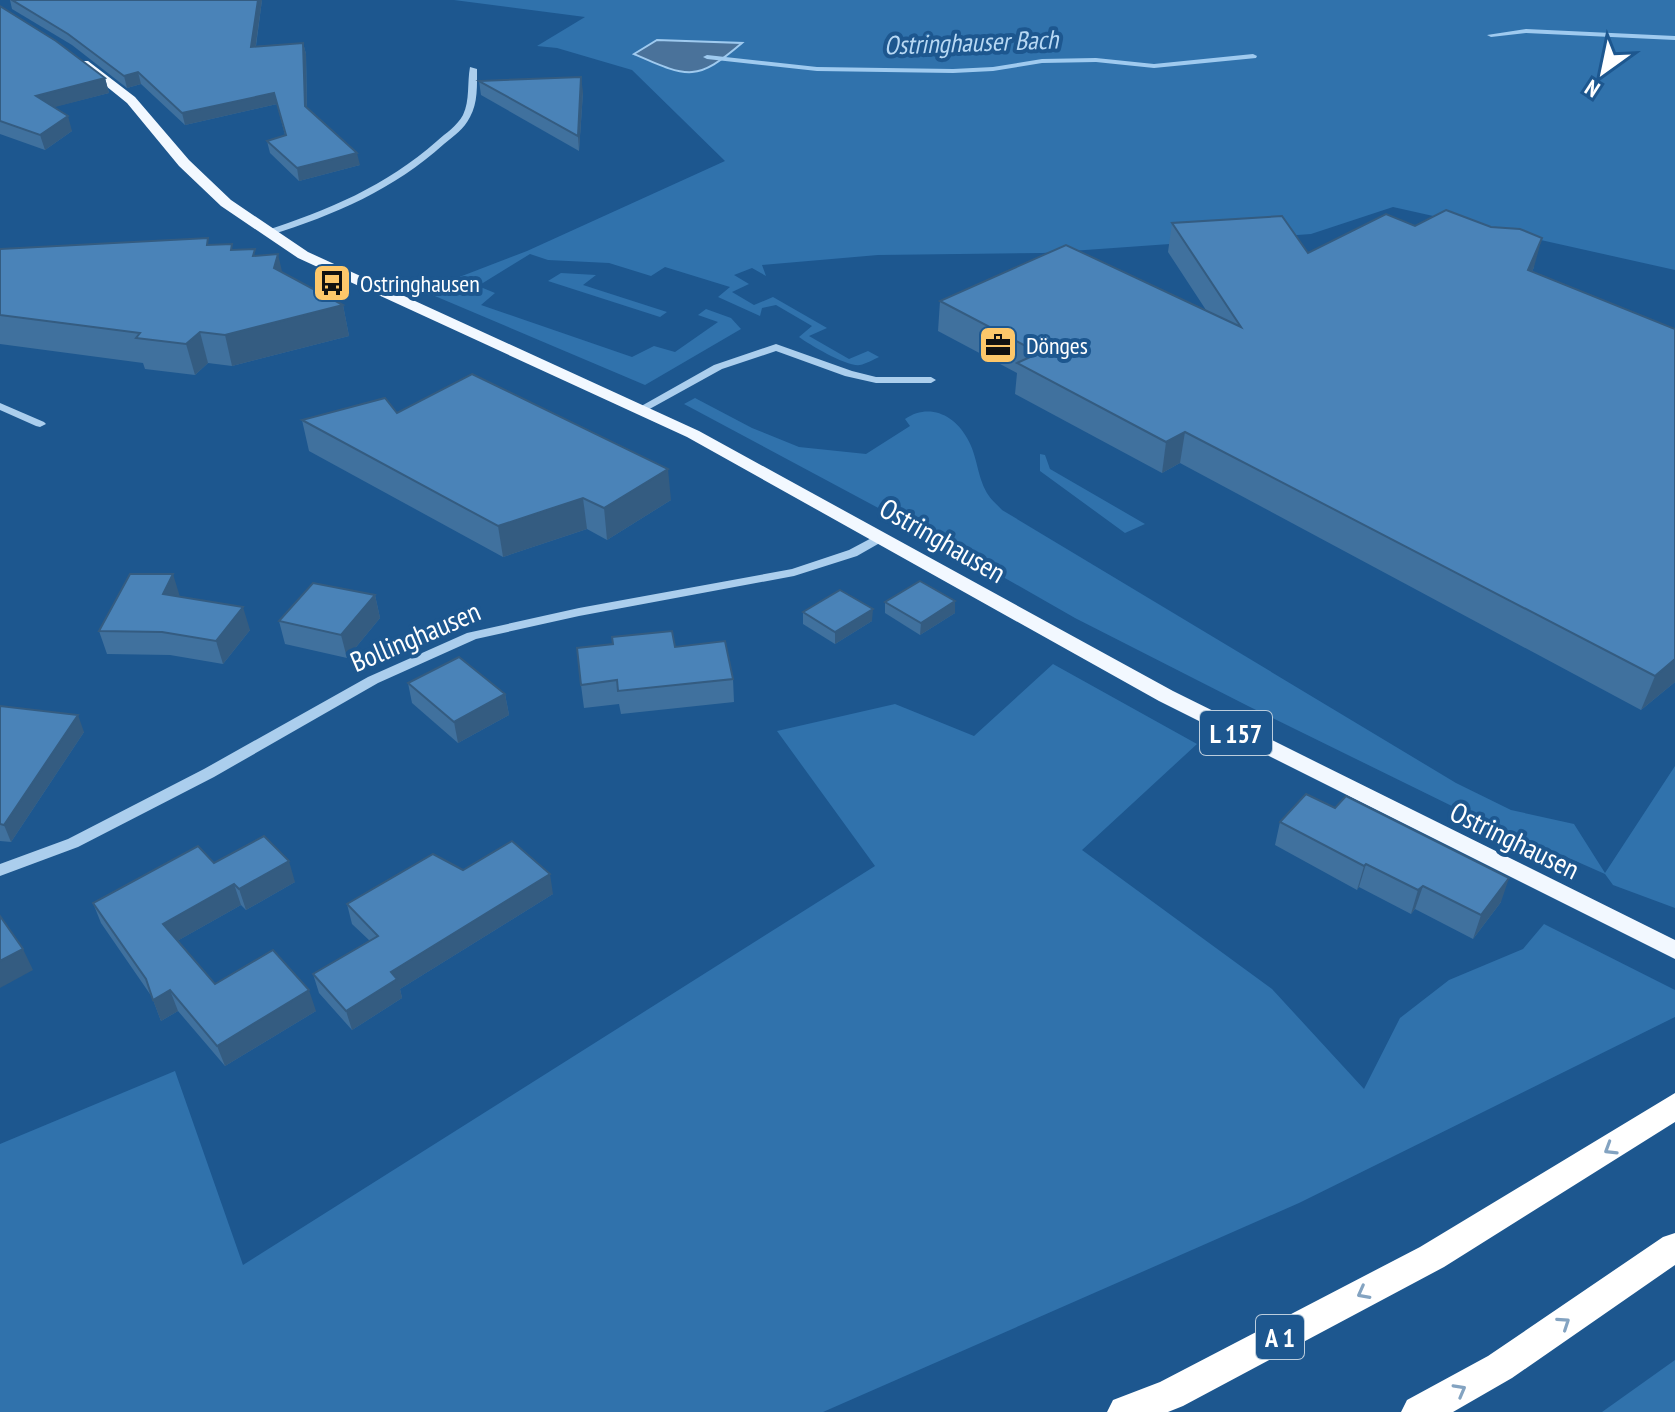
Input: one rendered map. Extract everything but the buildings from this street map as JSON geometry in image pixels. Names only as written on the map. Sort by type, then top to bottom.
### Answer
[{"type":"highway","name":"A 1","points":[[1125,1412],[1171,1394],[1432,1257],[1675,1106]]},
{"type":"highway","points":[[1419,1412],[1500,1367],[1675,1247]]},
{"type":"main road","name":"Ostringhausen","points":[[73,55],[131,100],[206,185],[267,233],[346,277],[642,409],[747,462],[1166,696],[1675,950]]},
{"type":"street","points":[[267,233],[318,216],[403,176],[419,165],[466,117],[473,97],[473,69]]},
{"type":"street","points":[[642,409],[718,367],[776,347],[849,374],[876,380],[931,380]]},
{"type":"street","points":[[0,406],[40,424]]},
{"type":"street","name":"Bollinghausen","points":[[0,870],[73,843],[209,773],[373,680],[472,636],[579,612],[794,572],[853,553],[881,537]]},
{"type":"shaded area","points":[[454,0],[1675,0],[1675,270],[1393,207],[1311,234],[1043,253],[878,255],[762,265],[766,276],[752,268],[734,275],[749,284],[732,292],[754,305],[773,297],[827,328],[809,336],[849,359],[868,351],[879,357],[860,365],[838,359],[799,337],[812,326],[776,305],[762,308],[760,316],[718,297],[730,287],[665,267],[651,276],[609,263],[548,260],[530,254],[478,286],[495,293],[481,305],[632,357],[654,346],[675,352],[718,322],[698,315],[706,309],[731,318],[741,329],[645,385],[423,291],[527,251],[725,161],[632,70],[557,48],[537,46],[585,17]]},
{"type":"shaded area","points":[[657,40],[742,43],[713,65],[691,72],[668,68],[634,54]]},
{"type":"shaded area","points":[[561,273],[596,275],[583,285],[667,312],[660,317],[548,281]]},
{"type":"shaded area","points":[[695,398],[752,428],[799,447],[866,454],[910,426],[905,419],[914,414],[931,412],[948,417],[967,438],[985,489],[1002,510],[1456,783],[1511,810],[1574,824],[1605,873],[1675,766],[1675,908],[1613,885],[1605,874],[1460,810],[1075,618],[940,541],[684,404]]},
{"type":"shaded area","points":[[1040,454],[1045,455],[1050,469],[1145,524],[1125,533],[1040,471]]},
{"type":"shaded area","points":[[1053,664],[1197,744],[1082,850],[1272,989],[1364,1089],[1400,1018],[1449,980],[1523,949],[1544,924],[1675,990],[1675,1017],[1299,1203],[823,1412],[0,1412],[0,1144],[175,1071],[243,1265],[875,866],[777,731],[895,704],[974,736]]},
{"type":"shaded area","points":[[1675,1360],[1675,1412],[1602,1412]]},
{"type":"waterway","name":"Ostringhauser Bach","points":[[1491,35],[1526,31],[1675,38]]},
{"type":"waterway","name":"Ostringhauser Bach","points":[[707,57],[817,69],[953,71],[993,69],[1042,61],[1096,60],[1154,66],[1253,56]]},
{"type":"place","name":"Ostringhausen","points":[[332,283]]},
{"type":"place","name":"Dönges","points":[[998,345]]}]
